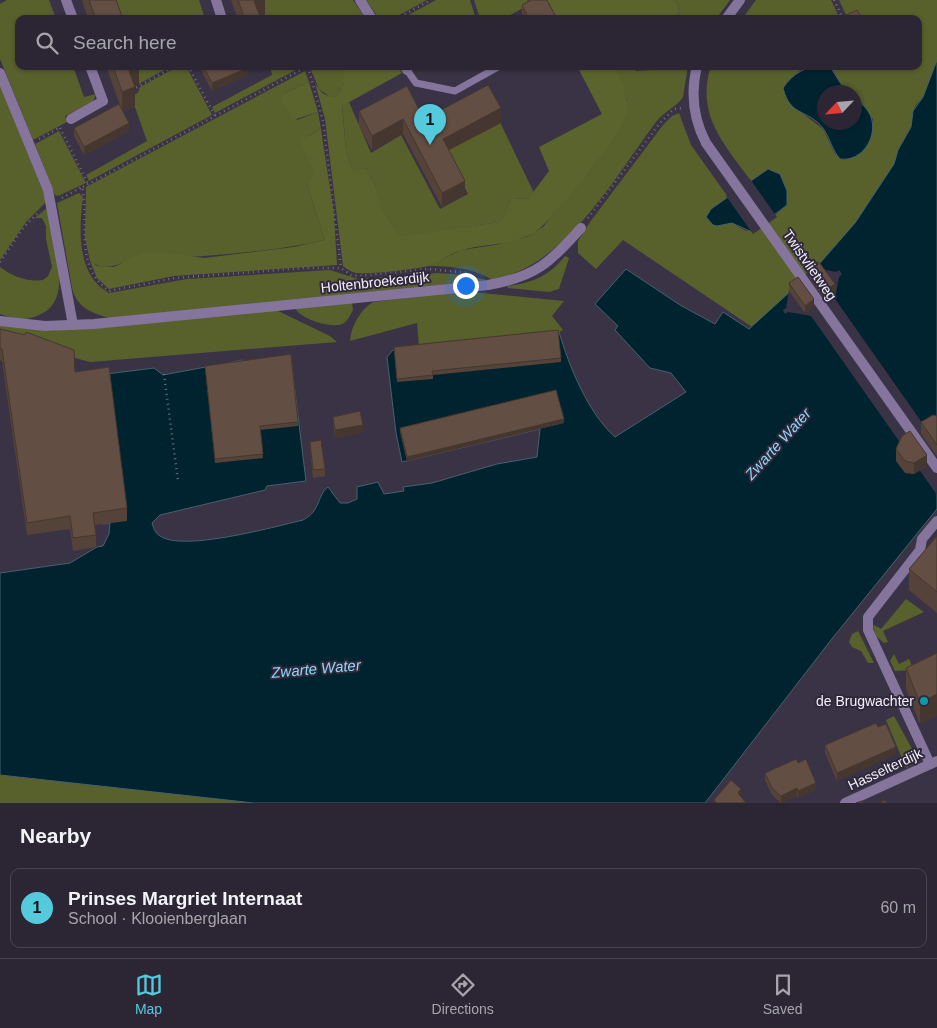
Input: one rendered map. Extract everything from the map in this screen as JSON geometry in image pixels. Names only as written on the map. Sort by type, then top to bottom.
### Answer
[{"type":"street","points":[[66,0],[72,15]]},
{"type":"street","points":[[216,0],[221,15]]},
{"type":"street","points":[[360,0],[369,15]]},
{"type":"street","points":[[729,15],[740,0]]},
{"type":"street","points":[[72,119],[102,101],[91,70]]},
{"type":"street","name":"Twistvlietweg","points":[[696,70],[693,89],[693,108],[706,142],[937,468]]},
{"type":"street","points":[[0,73],[52,202],[73,325]]},
{"type":"street","name":"Holtenbroekerdijk","points":[[0,321],[18,325],[73,325],[492,284],[528,275],[539,269],[564,247],[581,228]]},
{"type":"street","points":[[934,762],[868,630],[868,617],[920,550],[922,539],[937,521]]},
{"type":"street","name":"Hasselterdijk","points":[[845,803],[934,762]]},
{"type":"lane","points":[[407,70],[416,83],[455,90],[492,70]]},
{"type":"path","points":[[404,15],[432,0]]},
{"type":"path","points":[[834,0],[841,15]]},
{"type":"path","points":[[128,92],[168,70]]},
{"type":"path","points":[[190,70],[215,116]]},
{"type":"path","points":[[0,262],[29,221],[52,202],[301,70]]},
{"type":"path","points":[[309,70],[323,121],[341,268]]},
{"type":"path","points":[[581,228],[666,116],[674,109],[693,108]]},
{"type":"path","points":[[30,144],[60,128],[72,119]]},
{"type":"path","points":[[60,128],[88,184]]},
{"type":"path","points":[[82,187],[85,198],[83,228],[85,251],[96,280],[109,291],[188,276],[306,268],[341,268],[352,275],[359,276],[444,269],[482,276],[492,284]]},
{"type":"path","points":[[164,374],[178,481]]},
{"type":"green space","points":[[7,0],[49,0],[55,15],[15,15],[15,70],[74,70],[84,97],[96,94],[93,102],[65,116],[67,122],[33,140],[0,59],[0,4]]},
{"type":"green space","points":[[108,0],[199,0],[204,15],[114,15]]},
{"type":"green space","points":[[259,0],[353,0],[363,15],[264,15]]},
{"type":"green space","points":[[366,0],[427,0],[399,15],[376,15]]},
{"type":"green space","points":[[436,0],[470,0],[475,15],[408,15]]},
{"type":"green space","points":[[474,0],[538,0],[510,15],[479,15]]},
{"type":"green space","points":[[541,0],[671,0],[677,3],[679,11],[677,15],[549,15]]},
{"type":"green space","points":[[671,0],[730,0],[719,15],[677,15],[679,11],[677,3]]},
{"type":"green space","points":[[756,0],[831,0],[838,15],[745,15]]},
{"type":"green space","points":[[839,0],[937,0],[937,60],[923,97],[915,106],[911,127],[898,150],[894,164],[855,223],[814,270],[752,327],[623,240],[596,269],[578,253],[578,241],[590,222],[663,125],[672,116],[679,113],[691,145],[728,197],[709,212],[717,226],[732,223],[746,231],[758,229],[787,205],[787,191],[780,174],[751,181],[723,142],[715,128],[707,100],[707,84],[710,70],[801,70],[788,81],[806,116],[817,124],[817,130],[823,130],[835,154],[845,160],[860,153],[867,145],[871,135],[873,119],[862,107],[862,85],[842,85],[832,70],[922,70],[922,15],[846,15]]},
{"type":"green space","points":[[134,70],[164,70],[139,84]]},
{"type":"green space","points":[[172,70],[188,70],[212,115],[89,181],[86,175],[147,141],[131,96],[138,93],[140,87]]},
{"type":"green space","points":[[271,70],[296,70],[215,113],[212,107],[272,75]]},
{"type":"green space","points":[[311,70],[344,70],[344,83],[337,96],[330,97],[319,89]]},
{"type":"green space","points":[[344,70],[400,70],[402,73],[342,106],[346,151],[353,172],[366,168],[375,185],[381,207],[398,237],[499,222],[504,217],[511,198],[528,199],[549,171],[539,147],[602,114],[579,70],[617,70],[626,95],[627,112],[614,137],[571,194],[544,225],[527,237],[458,251],[428,266],[414,269],[356,273],[343,266],[325,119],[315,83],[324,94],[337,96],[344,83]]},
{"type":"green space","points":[[617,70],[687,70],[683,97],[659,118],[586,217],[565,239],[543,257],[519,271],[492,280],[469,270],[428,266],[461,250],[495,245],[526,237],[543,227],[614,136],[627,100]]},
{"type":"green space","points":[[305,71],[309,82],[283,94],[297,120],[318,112],[321,129],[308,136],[315,173],[307,185],[325,240],[275,249],[125,262],[107,267],[98,266],[90,261],[85,238],[86,187]]},
{"type":"green space","points":[[309,82],[318,112],[293,120],[282,101],[283,94]]},
{"type":"green space","points":[[0,85],[47,201],[26,222],[0,260]]},
{"type":"green space","points":[[349,102],[371,153],[401,135],[440,209],[468,194],[446,151],[500,122],[534,193],[528,199],[511,198],[504,218],[499,222],[398,238],[380,207],[375,185],[366,168],[353,173],[346,151],[342,105]]},
{"type":"green space","points":[[321,129],[334,215],[337,265],[174,276],[109,289],[97,278],[90,261],[97,266],[114,267],[142,253],[166,253],[204,258],[294,247],[325,240],[307,185],[314,173],[302,145],[303,139]]},
{"type":"green space","points":[[59,131],[86,183],[58,196],[55,195],[35,144]]},
{"type":"green space","points":[[79,193],[83,197],[81,237],[85,263],[90,275],[98,285],[109,293],[187,279],[330,270],[358,279],[437,273],[467,275],[486,280],[113,319],[87,310],[78,301],[72,288],[57,203]]},
{"type":"green space","points":[[48,207],[59,266],[57,295],[51,306],[36,317],[20,319],[0,314],[0,267],[15,276],[26,279],[43,280],[48,276],[52,267],[46,239],[46,226],[42,218],[35,218]]},
{"type":"green space","points":[[565,256],[569,258],[559,289],[549,292],[508,288],[507,286],[525,283],[540,277],[553,269]]},
{"type":"green space","points":[[461,291],[564,301],[552,316],[563,330],[559,332],[419,347],[417,323],[350,341],[357,319],[364,309],[373,302]]},
{"type":"green space","points":[[352,303],[353,310],[347,320],[339,325],[317,322],[303,316],[295,308]]},
{"type":"green space","points":[[276,310],[330,336],[337,342],[90,362],[0,338],[0,325],[48,331]]},
{"type":"green space","points":[[906,599],[924,612],[883,631],[888,642],[884,643],[876,636],[874,625],[881,629]]},
{"type":"green space","points":[[858,631],[874,663],[868,663],[861,651],[852,647],[849,642],[852,634]]},
{"type":"green space","points":[[894,654],[899,664],[909,659],[914,670],[895,671],[890,661]]},
{"type":"green space","points":[[894,716],[916,756],[916,762],[906,768],[886,720]]},
{"type":"green space","points":[[0,775],[254,803],[0,803]]},
{"type":"water","name":"Zwarte Water","points":[[937,60],[937,509],[831,640],[705,803],[254,803],[0,775],[0,573],[70,563],[97,547],[103,546],[109,534],[110,523],[103,524],[90,376],[154,368],[163,375],[243,360],[244,364],[291,359],[306,481],[267,486],[265,490],[160,515],[152,523],[154,529],[160,536],[171,540],[188,541],[229,537],[303,520],[313,512],[322,494],[328,487],[340,503],[348,503],[357,499],[357,487],[378,482],[384,494],[404,491],[403,487],[432,483],[497,464],[537,457],[540,429],[402,462],[396,433],[387,357],[393,350],[559,332],[574,374],[588,402],[605,427],[615,437],[686,392],[671,373],[650,368],[615,330],[618,326],[595,304],[626,269],[680,305],[715,324],[723,312],[749,329],[814,270],[855,223],[894,164],[898,150],[911,127],[913,111],[923,97]]},
{"type":"water","points":[[803,70],[832,70],[842,85],[817,85],[817,122],[790,104],[786,97],[783,88],[796,74]]},
{"type":"water","points":[[862,105],[871,117],[873,127],[867,146],[860,154],[851,158],[840,159],[824,130],[862,130]]},
{"type":"water","points":[[768,169],[780,174],[787,191],[787,205],[752,232],[732,223],[713,225],[706,217],[711,209]]},
{"type":"pier","points":[[750,179],[777,217],[753,234],[726,196]]},
{"type":"pier","points":[[813,267],[836,272],[839,270],[842,274],[839,277],[835,299],[937,444],[937,495],[811,316],[788,312],[785,314],[783,310],[786,308],[789,290]]},
{"type":"building","points":[[89,0],[116,0],[122,15],[95,15]]},
{"type":"building","points":[[238,0],[257,0],[254,1],[259,15],[244,15]]},
{"type":"building","points":[[547,0],[555,15],[527,15],[522,5],[530,1]]},
{"type":"building","points":[[857,10],[860,15],[846,15]]},
{"type":"building","points":[[114,70],[129,70],[135,87],[122,92]]},
{"type":"building","points":[[205,70],[243,70],[212,83]]},
{"type":"building","points":[[488,85],[501,108],[443,139],[465,181],[442,193],[403,119],[372,136],[359,111],[407,86],[424,119]]},
{"type":"building","points":[[119,104],[129,123],[84,147],[74,128]]},
{"type":"building","points":[[819,262],[835,284],[825,291],[809,269]]},
{"type":"building","points":[[798,277],[814,299],[805,306],[789,283]]},
{"type":"building","points":[[0,329],[25,335],[26,332],[74,350],[75,372],[109,367],[127,508],[93,513],[96,535],[73,538],[70,516],[27,523],[2,349],[0,348]]},
{"type":"building","points":[[558,330],[561,358],[432,371],[433,375],[397,379],[394,347]]},
{"type":"building","points":[[291,354],[298,422],[260,426],[263,454],[215,459],[205,366]]},
{"type":"building","points":[[556,390],[564,419],[407,457],[400,428]]},
{"type":"building","points":[[360,411],[363,425],[335,430],[333,417]]},
{"type":"building","points":[[933,415],[937,416],[937,445],[921,422]]},
{"type":"building","points":[[910,431],[927,455],[914,463],[905,461],[896,449],[902,436]]},
{"type":"building","points":[[321,440],[325,469],[313,470],[310,442]]},
{"type":"building","points":[[937,536],[937,592],[909,569]]},
{"type":"building","points":[[937,653],[937,694],[920,703],[906,668]]},
{"type":"building","points":[[876,723],[878,727],[886,724],[896,747],[837,773],[825,745]]},
{"type":"building","points":[[796,759],[798,763],[806,759],[816,783],[798,791],[797,788],[781,796],[772,788],[765,773]]},
{"type":"building","points":[[731,780],[741,789],[738,793],[746,803],[717,803],[714,800]]},
{"type":"place","name":"Prinses Margriet Internaat","points":[[430,145]]},
{"type":"place","name":"de Brugwachter","points":[[924,701]]}]
